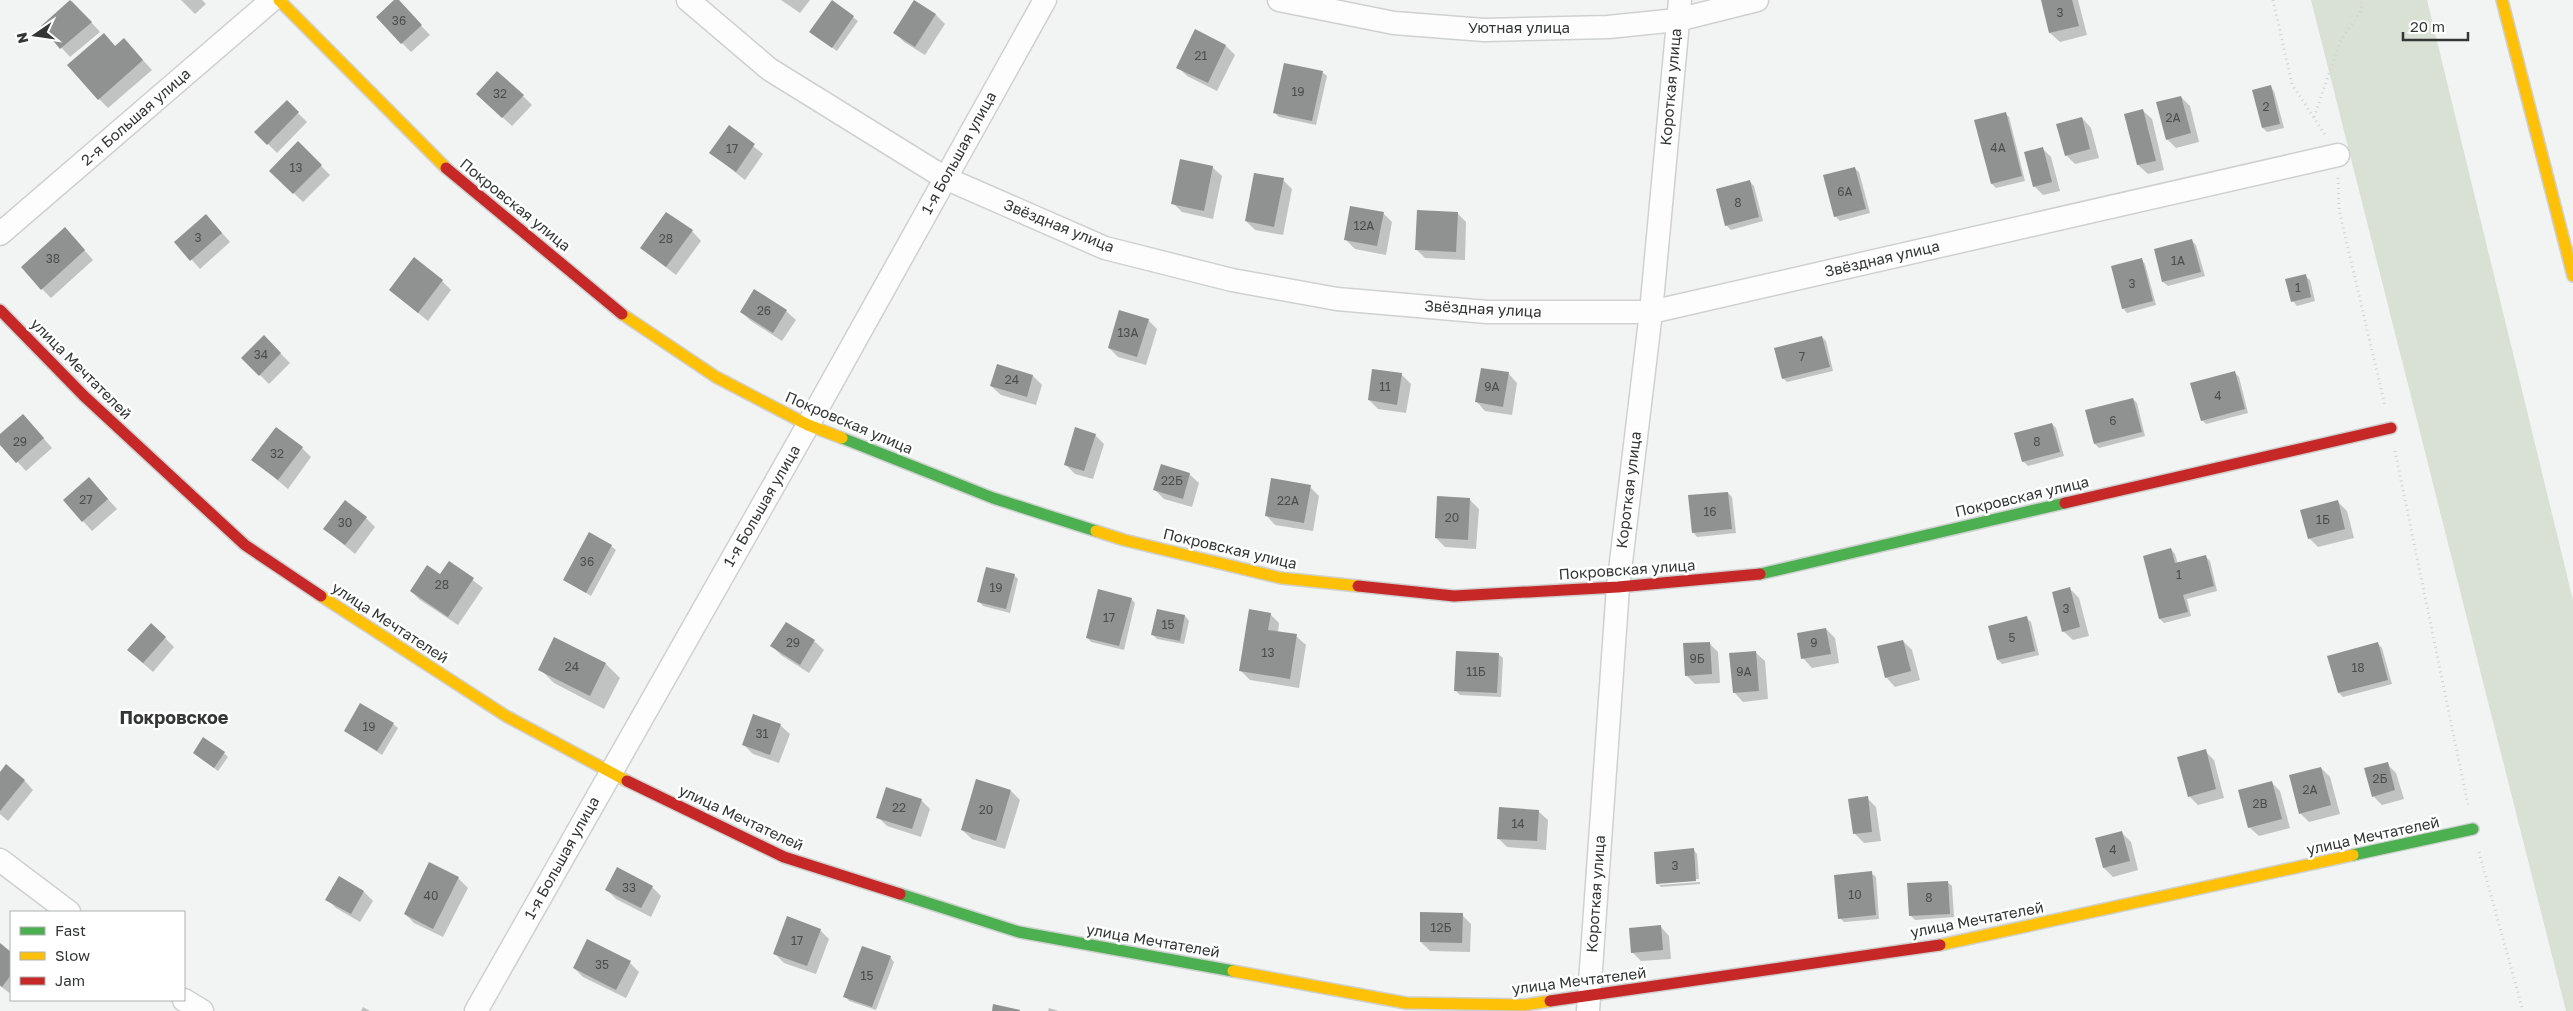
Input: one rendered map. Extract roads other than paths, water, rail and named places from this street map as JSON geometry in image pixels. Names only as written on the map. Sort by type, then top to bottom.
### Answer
[{"type":"street","name":"2-я Большая улица","points":[[0,234],[272,0]]},
{"type":"street","name":"Покровская улица","points":[[279,0],[438,162],[620,312],[716,377],[808,425],[993,498],[1124,540],[1281,578],[1454,596],[1618,587],[1758,574],[2391,428]]},
{"type":"street","name":"Звёздная улица","points":[[688,0],[770,70],[944,178],[1105,248],[1232,280],[1337,299],[1487,312],[1651,312],[2338,155]]},
{"type":"street","name":"1-я Большая улица","points":[[476,1011],[808,425],[944,178],[1045,0]]},
{"type":"street","name":"Уютная улица","points":[[1280,0],[1394,23],[1484,30],[1608,27],[1678,10],[1757,0]]},
{"type":"street","points":[[2502,0],[2573,276]]},
{"type":"street","name":"Короткая улица","points":[[1589,1004],[1618,587],[1651,312],[1678,10]]},
{"type":"street","name":"улица Мечтателей","points":[[0,310],[84,396],[245,546],[398,648],[506,716],[610,773],[784,857],[1019,932],[1406,1003],[1589,1004],[1938,945],[2473,829]]},
{"type":"street","points":[[0,860],[68,911]]},
{"type":"street","points":[[185,1001],[202,1011]]},
{"type":"district","name":"Покровское","points":[[174,718]]}]
